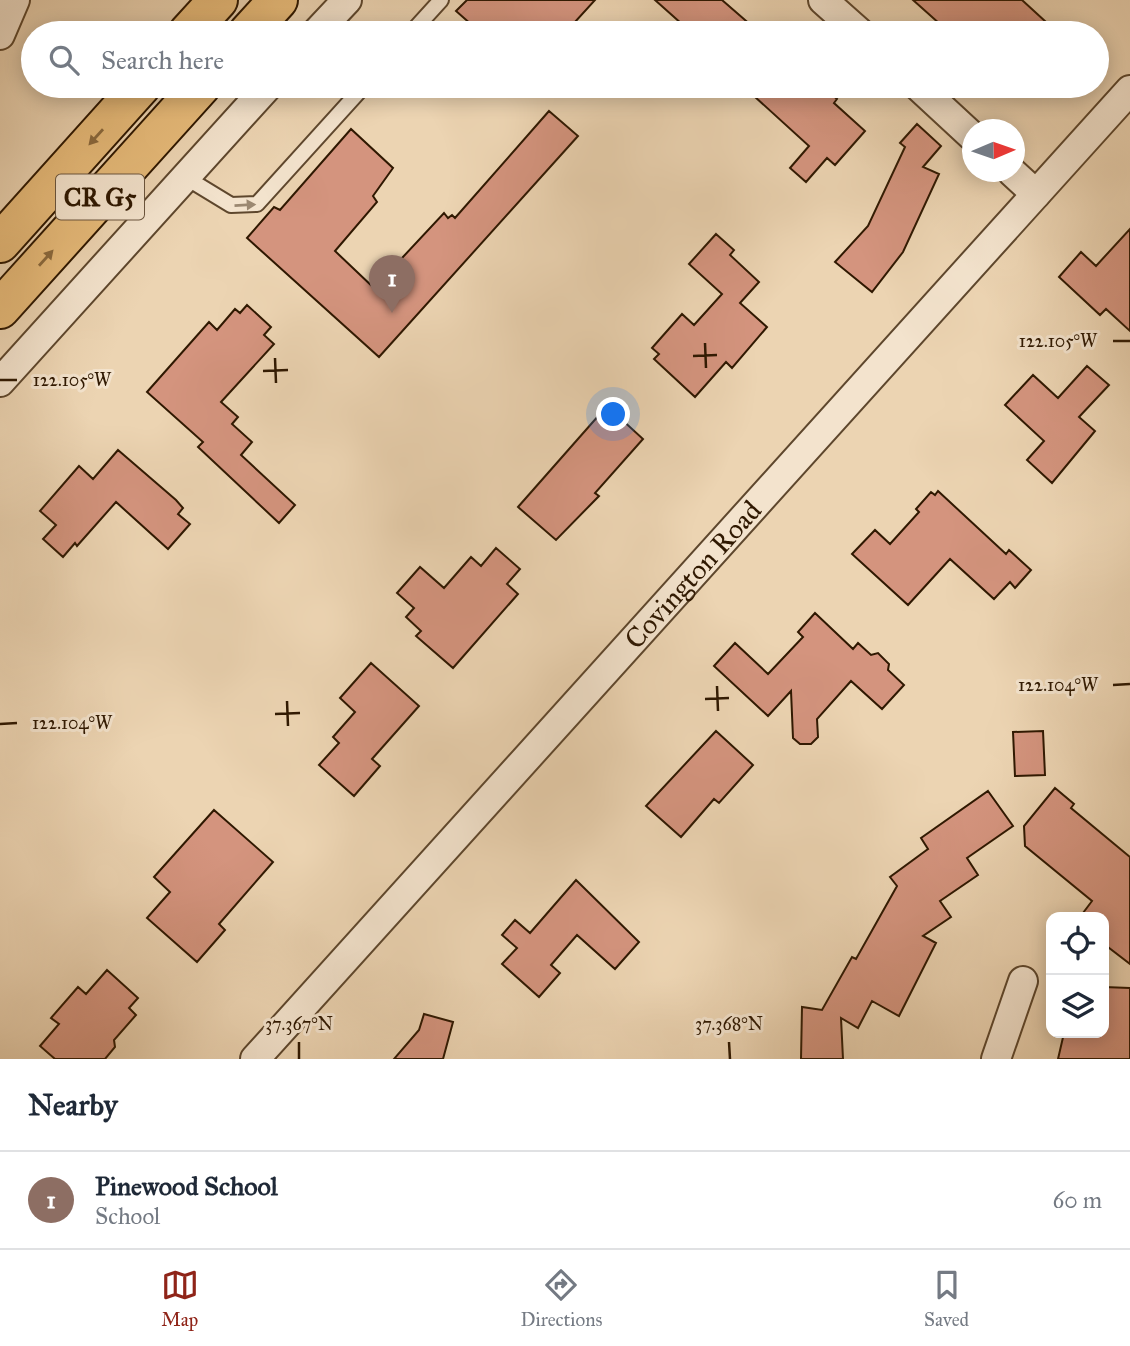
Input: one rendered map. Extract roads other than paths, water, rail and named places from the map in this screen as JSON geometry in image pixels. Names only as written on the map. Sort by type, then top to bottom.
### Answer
[{"type":"highway","points":[[199,21],[218,0]]},
{"type":"highway","points":[[259,21],[278,0]]},
{"type":"highway","name":"CR G5","points":[[0,243],[130,98]]},
{"type":"highway","name":"CR G5","points":[[0,309],[190,98]]},
{"type":"street","points":[[0,35],[15,0]]},
{"type":"street","points":[[327,21],[347,0]]},
{"type":"street","points":[[823,0],[847,21]]},
{"type":"street","name":"Covington Road","points":[[255,1059],[1130,90]]},
{"type":"street","points":[[0,382],[257,98]]},
{"type":"street","points":[[931,98],[962,127]]},
{"type":"street","points":[[1023,182],[1036,194]]},
{"type":"street","points":[[996,1059],[1023,981]]},
{"type":"lane","points":[[422,21],[441,0]]},
{"type":"lane","points":[[185,177],[231,205],[257,204],[353,98]]},
{"type":"place","name":"Pinewood School","points":[[392,313]]}]
